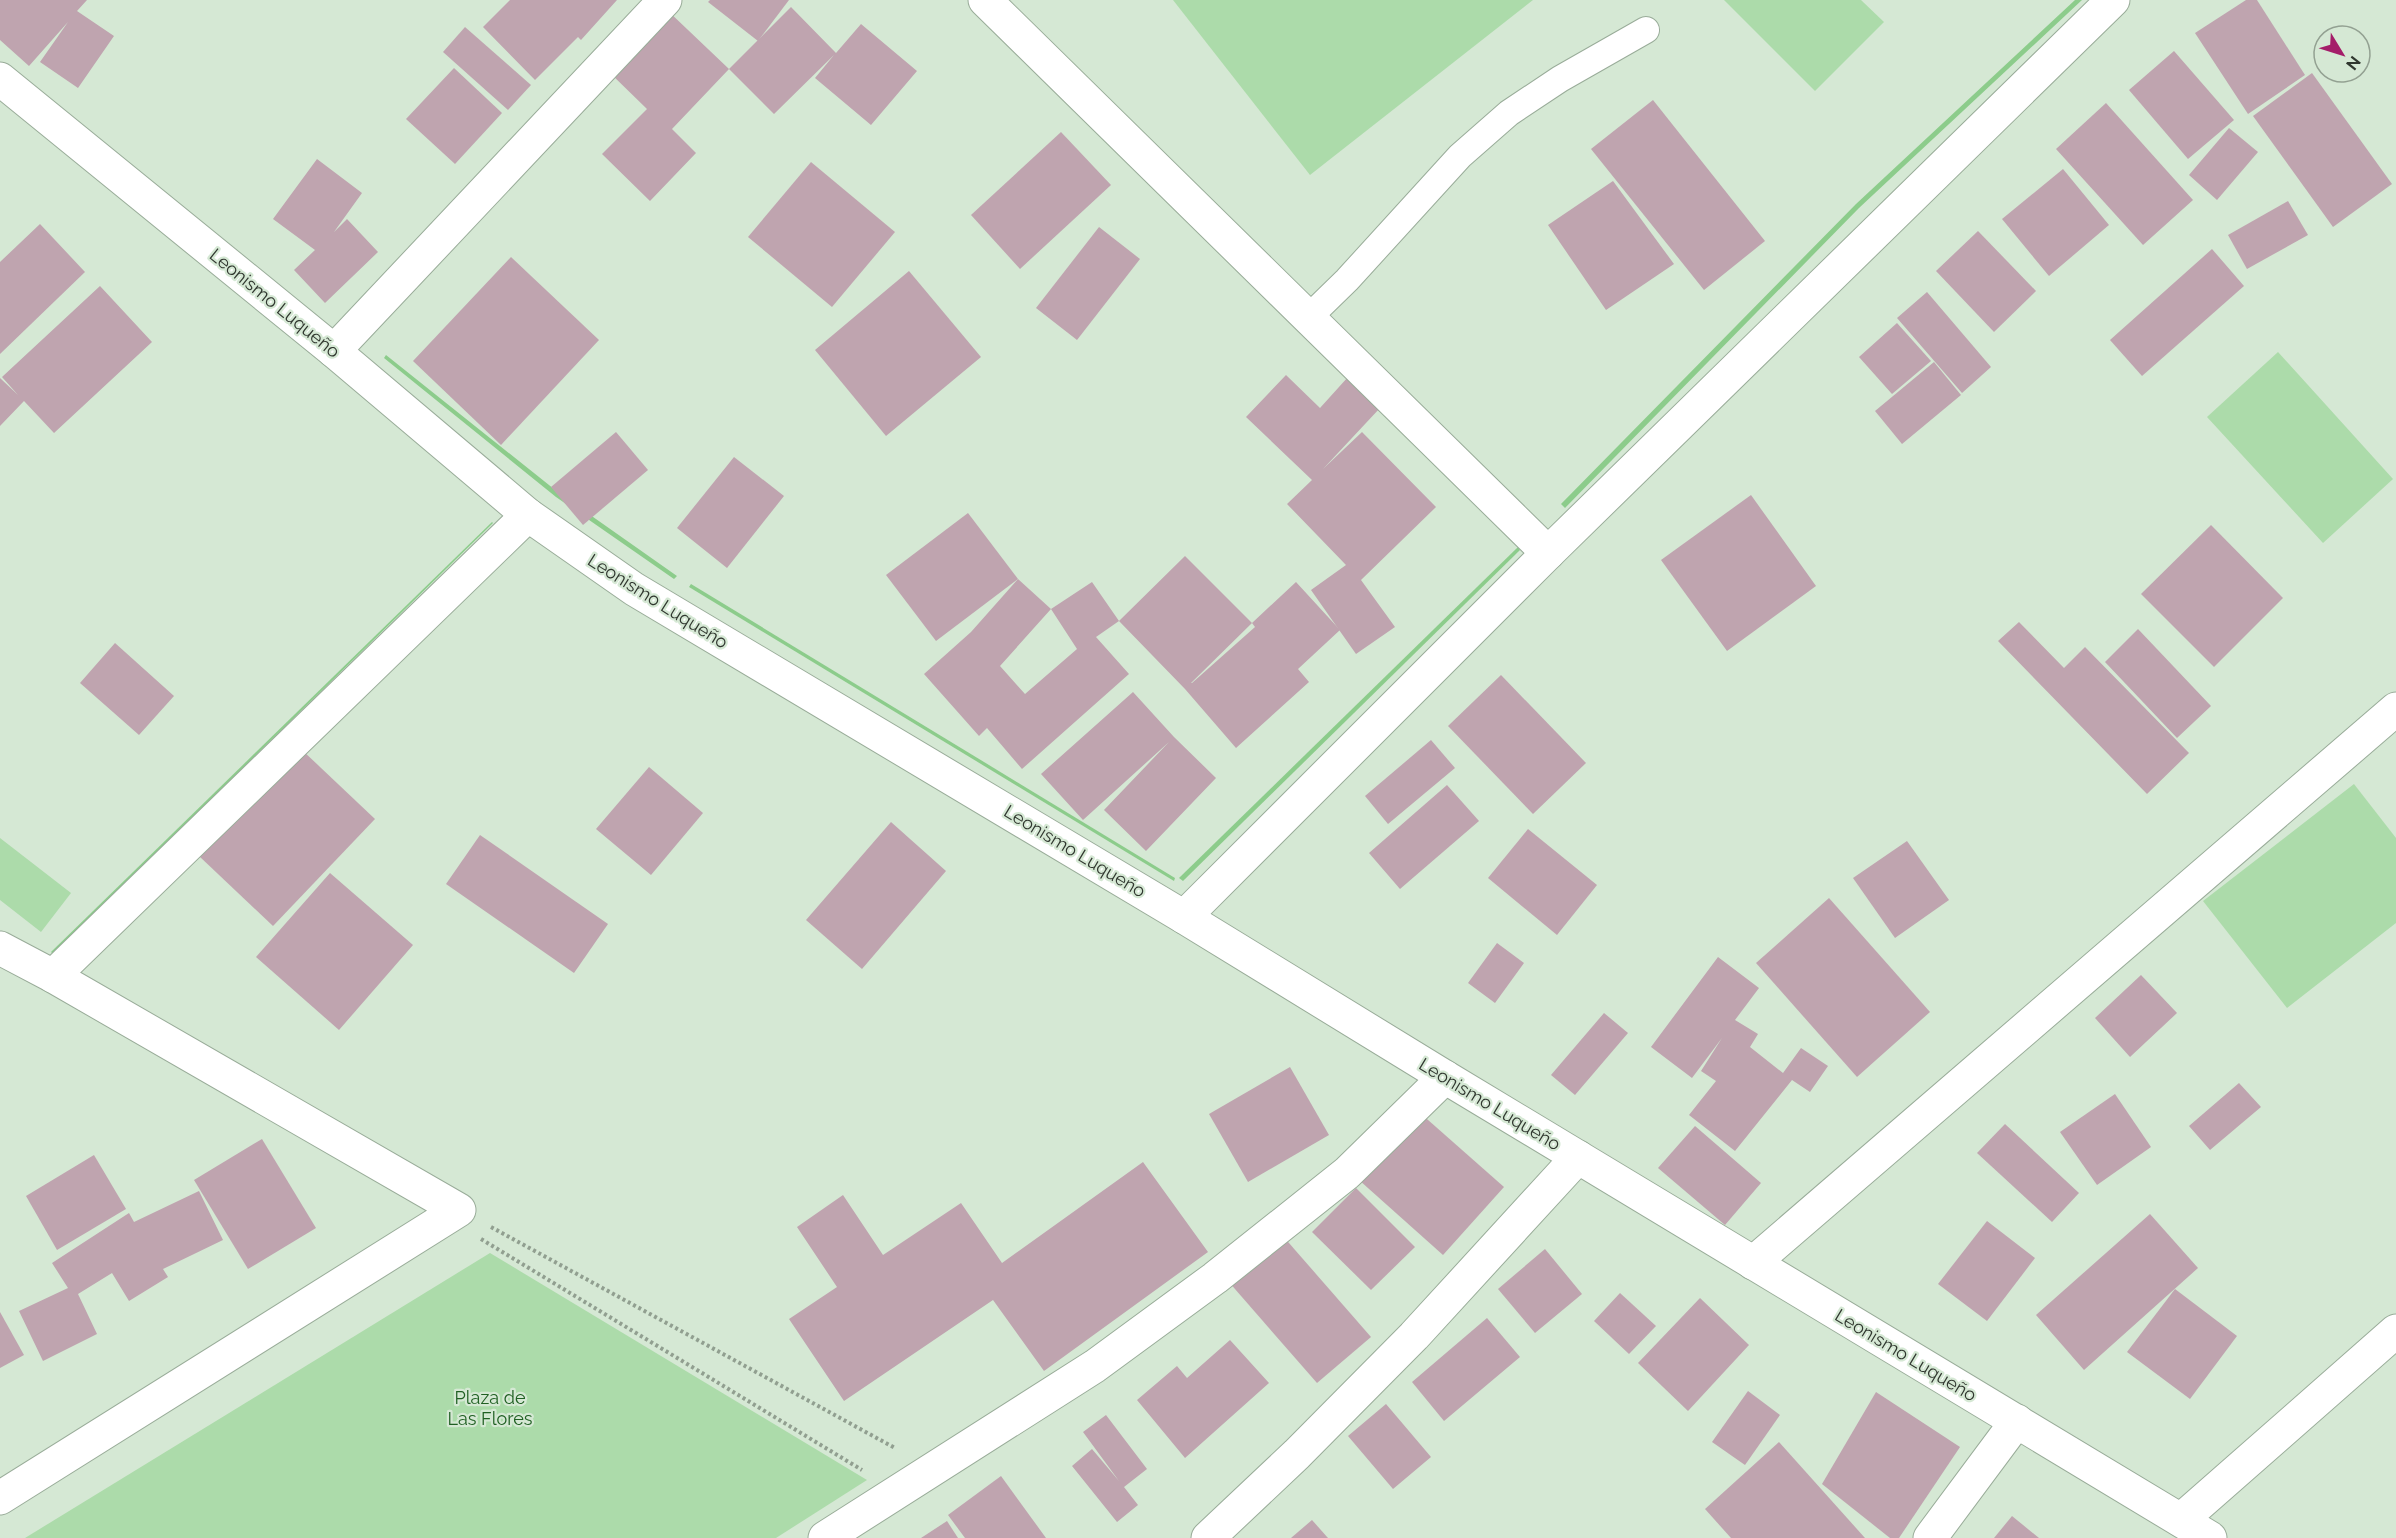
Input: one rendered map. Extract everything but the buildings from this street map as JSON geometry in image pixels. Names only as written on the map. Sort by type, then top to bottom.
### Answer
[{"type":"street","points":[[334,351],[665,0]]},
{"type":"street","points":[[985,0],[1548,553]]},
{"type":"street","points":[[1184,916],[1548,553],[2113,0]]},
{"type":"street","name":"Leonismo Luqueño","points":[[0,79],[334,351],[528,515],[634,589],[1184,916],[1444,1077],[2210,1538]]},
{"type":"street","points":[[53,976],[528,515]]},
{"type":"street","points":[[1754,1263],[2396,709]]},
{"type":"street","points":[[0,948],[53,976],[459,1210],[0,1498]]},
{"type":"street","points":[[825,1538],[1095,1365],[1215,1278],[1347,1173],[1444,1077]]},
{"type":"street","points":[[1208,1538],[1297,1454],[1414,1336],[1578,1157]]},
{"type":"street","points":[[2181,1520],[2396,1331]]},
{"type":"street","points":[[1930,1538],[2017,1421]]},
{"type":"lane","points":[[1308,318],[1347,280],[1460,156],[1509,113],[1560,79],[1646,30]]},
{"type":"path","points":[[459,1210],[935,1469]]},
{"type":"path","points":[[480,1239],[867,1474]]},
{"type":"green space","points":[[1173,0],[1533,0],[1310,175]]},
{"type":"green space","points":[[1724,0],[1861,0],[1884,22],[1815,91]]},
{"type":"green space","points":[[2278,352],[2393,479],[2323,543],[2207,417]]},
{"type":"green space","points":[[2354,784],[2396,838],[2396,923],[2287,1008],[2203,901]]},
{"type":"green space","points":[[0,838],[71,893],[41,932],[0,900]]},
{"type":"green space","name":"Plaza de Las Flores","points":[[490,1253],[867,1480],[776,1538],[25,1538]]},
{"type":"shaded area","points":[[2075,0],[2082,0],[1859,208],[1565,508],[1561,504],[1856,204]]},
{"type":"shaded area","points":[[386,355],[559,493],[677,576],[674,579],[556,497],[384,358]]},
{"type":"shaded area","points":[[492,522],[53,954],[51,952]]},
{"type":"shaded area","points":[[1518,547],[1520,550],[1183,881],[1179,878]]},
{"type":"shaded area","points":[[691,584],[1175,878],[1174,881],[689,587]]}]
